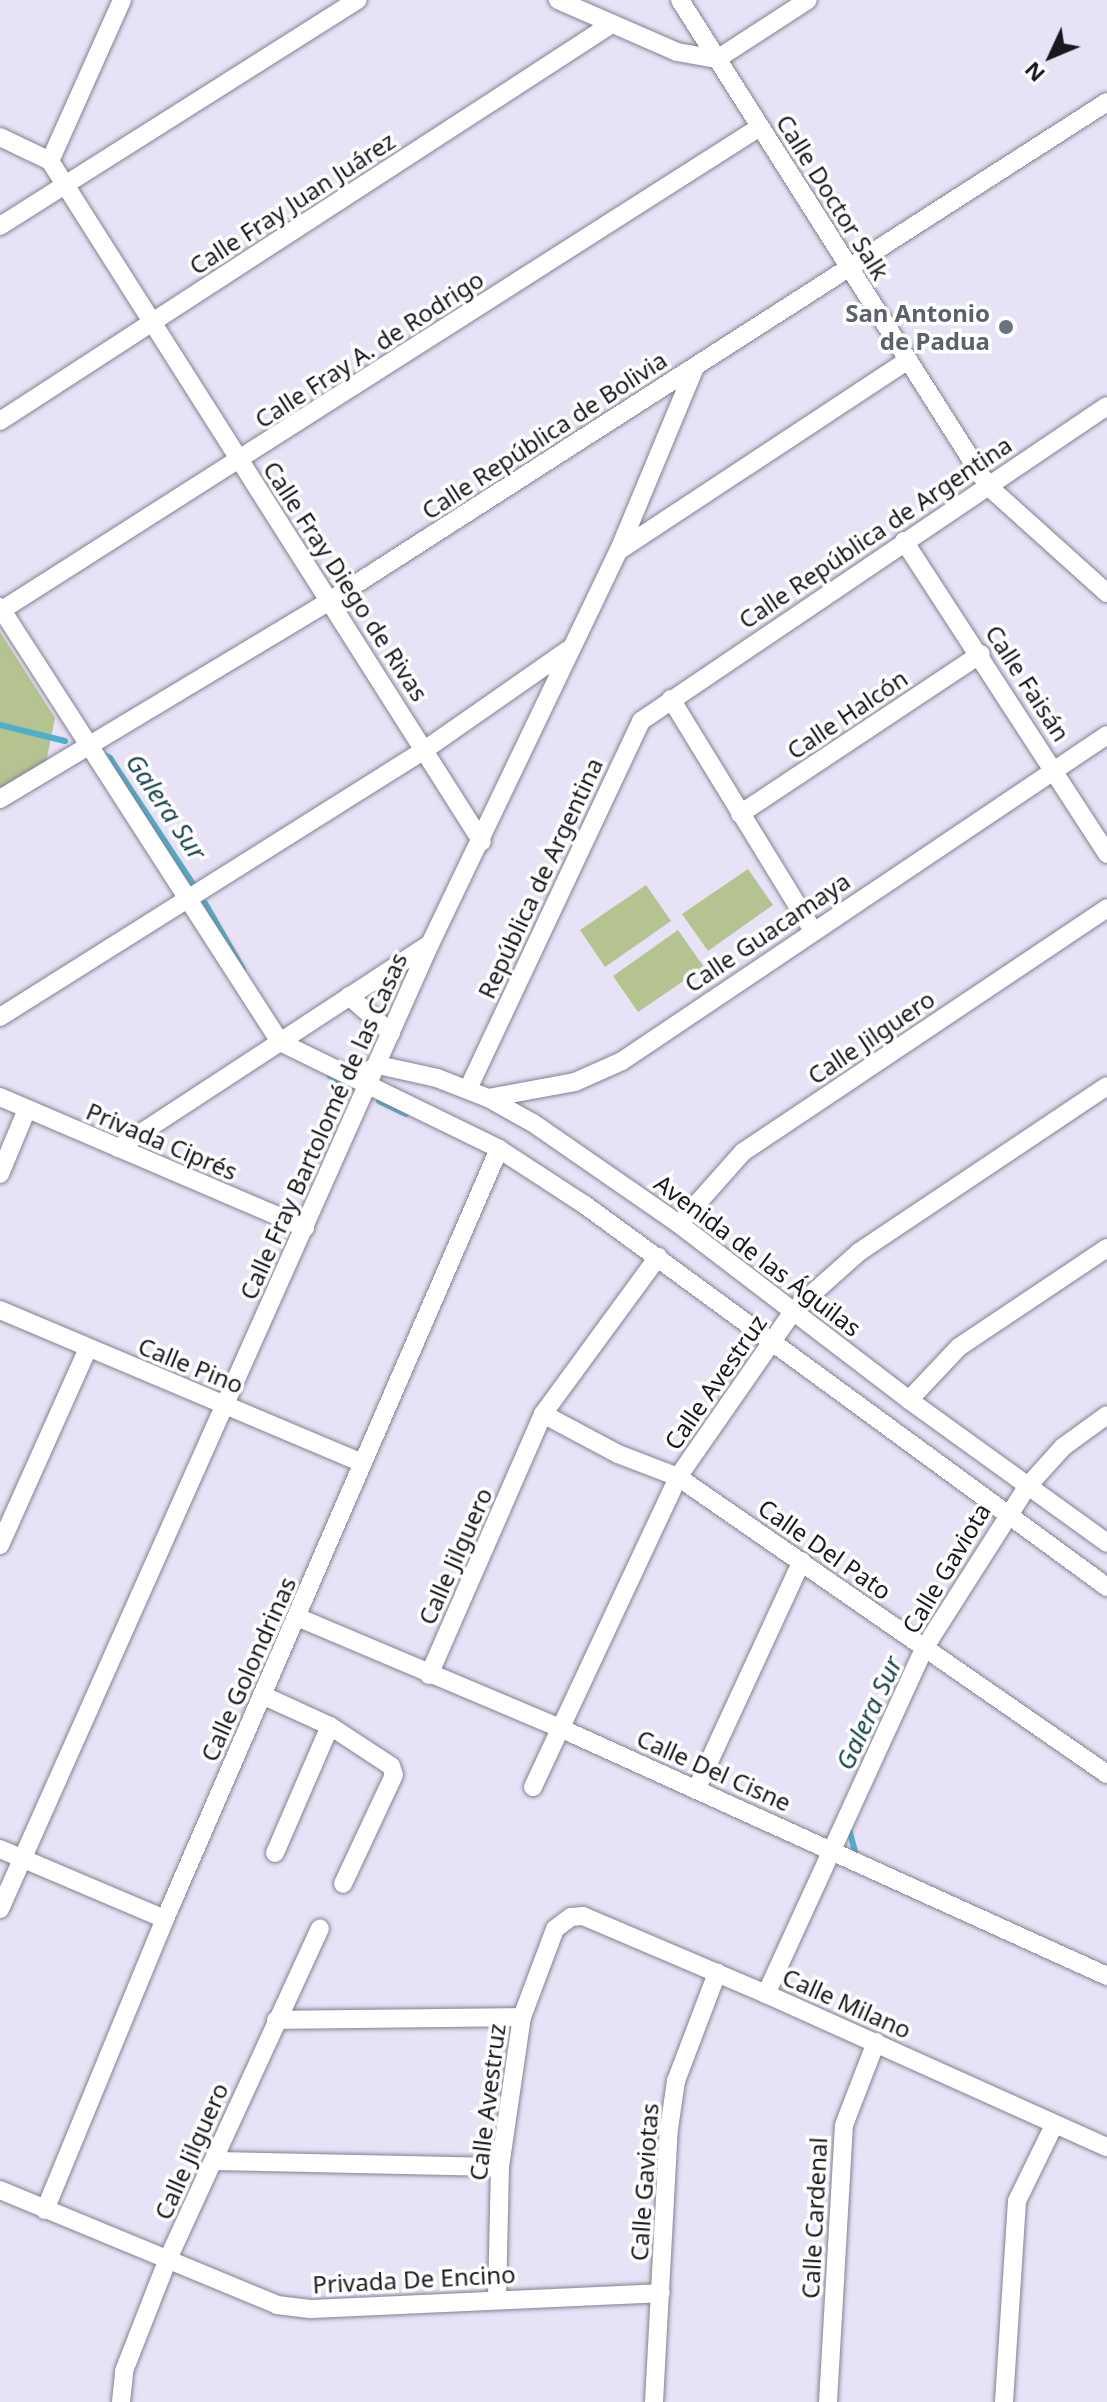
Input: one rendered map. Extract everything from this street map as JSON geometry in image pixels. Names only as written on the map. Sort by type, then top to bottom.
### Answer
[{"type":"street","points":[[0,137],[50,161],[122,0]]},
{"type":"street","points":[[0,226],[357,0]]},
{"type":"street","points":[[558,0],[677,52],[717,59],[808,0]]},
{"type":"street","name":"Calle Doctor Salk","points":[[680,0],[988,486],[1105,585]]},
{"type":"street","name":"Calle Fray Juan Juárez","points":[[0,421],[610,25]]},
{"type":"street","name":"Calle República de Bolivia","points":[[0,799],[91,741],[331,600],[1107,102]]},
{"type":"street","name":"Calle Fray A. de Rodrigo","points":[[1,608],[760,127]]},
{"type":"street","name":"Calle Fray Diego de Rivas","points":[[50,161],[426,749],[482,842]]},
{"type":"street","points":[[619,550],[908,360]]},
{"type":"street","name":"Calle Fray Bartolomé de las Casas","points":[[0,1909],[305,1228],[362,1082],[378,1065],[430,944],[482,842],[568,650],[619,550],[695,367]]},
{"type":"street","name":"Calle República de Argentina","points":[[671,699],[1107,406]]},
{"type":"street","name":"Calle Faisán","points":[[904,541],[1056,768],[1107,854]]},
{"type":"street","points":[[1,608],[91,741],[280,1042],[499,1149],[658,1257],[1004,1516],[1107,1587]]},
{"type":"street","points":[[0,1017],[187,896],[426,749],[568,650]]},
{"type":"street","name":"Calle Halcón","points":[[740,814],[981,654]]},
{"type":"street","points":[[671,699],[812,929]]},
{"type":"street","name":"República de Argentina","points":[[468,1089],[634,730],[671,699]]},
{"type":"street","name":"Calle Guacamaya","points":[[488,1098],[575,1082],[622,1061],[812,929],[1107,735]]},
{"type":"street","name":"Calle Jilguero","points":[[679,1224],[743,1152],[1107,908]]},
{"type":"street","points":[[118,1148],[430,944]]},
{"type":"street","points":[[349,996],[391,1033]]},
{"type":"street","name":"Avenida de las Águilas","points":[[378,1065],[468,1089],[488,1098],[679,1224],[909,1400],[1107,1543]]},
{"type":"street","name":"Calle Avestruz","points":[[533,1787],[678,1477],[794,1310],[859,1252],[1107,1086]]},
{"type":"street","name":"Privada Ciprés","points":[[0,1097],[305,1228]]},
{"type":"street","points":[[0,1174],[27,1109]]},
{"type":"street","name":"Calle Golondrinas","points":[[45,2210],[165,1919],[499,1149]]},
{"type":"street","points":[[909,1400],[959,1347],[1107,1248]]},
{"type":"street","name":"Calle Jilguero","points":[[429,1675],[543,1414],[658,1257]]},
{"type":"street","name":"Calle Pino","points":[[0,1310],[363,1463]]},
{"type":"street","points":[[0,1545],[88,1348]]},
{"type":"street","name":"Calle Del Pato","points":[[543,1414],[618,1454],[678,1477],[1107,1774]]},
{"type":"street","name":"Calle Gaviota","points":[[766,1994],[925,1647],[1004,1516],[1063,1447],[1107,1415]]},
{"type":"street","points":[[696,1790],[802,1561]]},
{"type":"street","name":"Calle Del Cisne","points":[[297,1617],[560,1728],[831,1848],[1107,1976]]},
{"type":"street","points":[[262,1695],[330,1726],[389,1762],[394,1775],[343,1884]]},
{"type":"street","points":[[275,1853],[330,1726]]},
{"type":"street","points":[[0,1849],[165,1919]]},
{"type":"street","name":"Calle Milano","points":[[563,1920],[583,1916],[876,2042],[1107,2147]]},
{"type":"street","name":"Calle Avestruz","points":[[497,2299],[500,2167],[522,2017],[555,1929],[563,1920]]},
{"type":"street","name":"Calle Jilguero","points":[[121,2402],[124,2371],[167,2261],[320,1929]]},
{"type":"street","name":"Calle Gaviotas","points":[[654,2402],[676,2081],[717,1973]]},
{"type":"street","points":[[276,2020],[522,2017]]},
{"type":"street","name":"Calle Cardenal","points":[[828,2402],[844,2125],[876,2042]]},
{"type":"street","points":[[1004,2402],[1017,2201],[1054,2125]]},
{"type":"street","points":[[214,2161],[500,2167]]},
{"type":"street","name":"Privada De Encino","points":[[0,2190],[246,2296],[310,2309],[661,2293]]},
{"type":"green space","points":[[0,632],[55,718],[46,763],[0,792]]},
{"type":"green space","points":[[748,869],[773,905],[708,951],[682,914]]},
{"type":"green space","points":[[646,885],[671,921],[605,967],[580,930]]},
{"type":"green space","points":[[678,930],[704,967],[638,1012],[613,976]]},
{"type":"waterway","name":"Galera Sur","points":[[0,725],[65,741]]},
{"type":"waterway","name":"Galera Sur","points":[[101,754],[110,758],[195,887]]},
{"type":"waterway","name":"Galera Sur","points":[[205,903],[243,969]]},
{"type":"waterway","name":"Galera Sur","points":[[330,1076],[351,1088]]},
{"type":"waterway","name":"Galera Sur","points":[[379,1101],[406,1114]]},
{"type":"waterway","name":"Galera Sur","points":[[849,1829],[856,1856]]},
{"type":"place","name":"San Antonio de Padua","points":[[1006,327]]}]
